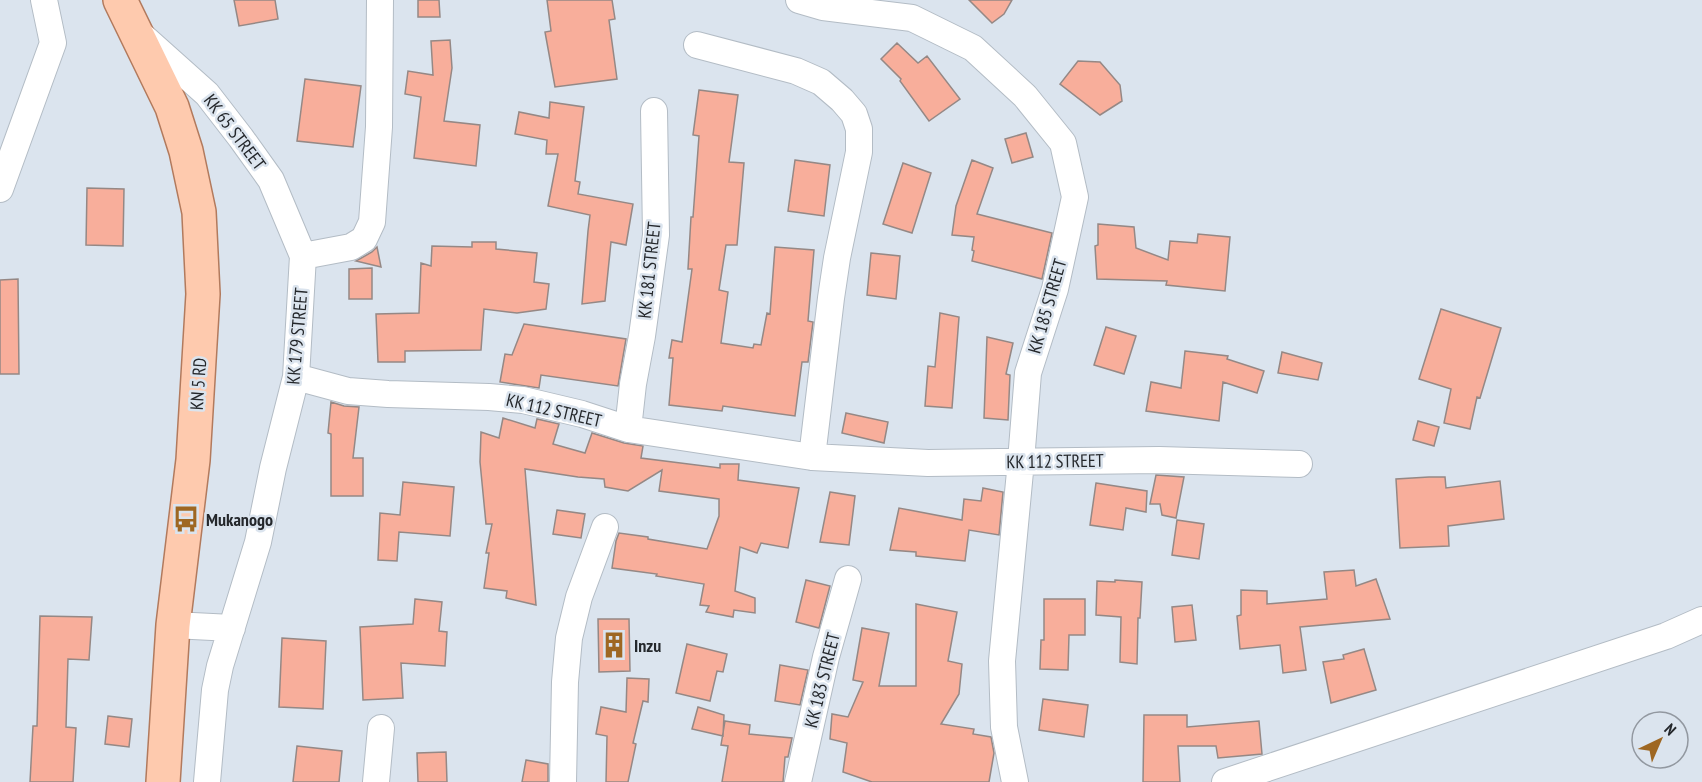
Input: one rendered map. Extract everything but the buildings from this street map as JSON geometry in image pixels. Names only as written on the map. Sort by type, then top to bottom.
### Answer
[{"type":"main road","name":"KN 5 RD","points":[[120,0],[172,106],[186,151],[199,212],[203,294],[193,460],[172,625],[163,782]]},
{"type":"street","points":[[0,189],[53,43],[44,0]]},
{"type":"street","points":[[303,256],[351,247],[364,239],[372,222],[379,127],[380,0]]},
{"type":"street","name":"KK 185 STREET","points":[[799,0],[823,7],[912,18],[973,48],[1025,96],[1063,143],[1075,197],[1055,289],[1028,373],[1002,661],[1004,727],[1016,782]]},
{"type":"street","name":"KK 65 STREET","points":[[136,31],[207,94],[241,138],[271,180],[303,256]]},
{"type":"street","points":[[697,45],[796,71],[821,82],[854,114],[859,129],[859,152],[837,258],[812,457]]},
{"type":"street","name":"KK 181 STREET","points":[[628,429],[656,236],[654,111]]},
{"type":"street","name":"KK 179 STREET","points":[[207,782],[215,690],[220,666],[258,542],[273,468],[296,377],[303,256]]},
{"type":"street","name":"KK 112 STREET","points":[[296,377],[348,391],[522,400],[582,414],[628,429],[812,457],[928,463],[1159,460],[1299,464]]},
{"type":"street","points":[[563,782],[569,638],[579,597],[605,527]]},
{"type":"street","name":"KK 183 STREET","points":[[798,782],[826,657],[848,579]]},
{"type":"street","points":[[1225,782],[1666,636],[1702,620]]},
{"type":"street","points":[[172,625],[232,628]]},
{"type":"street","points":[[376,782],[381,728]]},
{"type":"place","name":"Mukanogo","points":[[186,519]]},
{"type":"place","name":"Inzu","points":[[614,645]]}]
